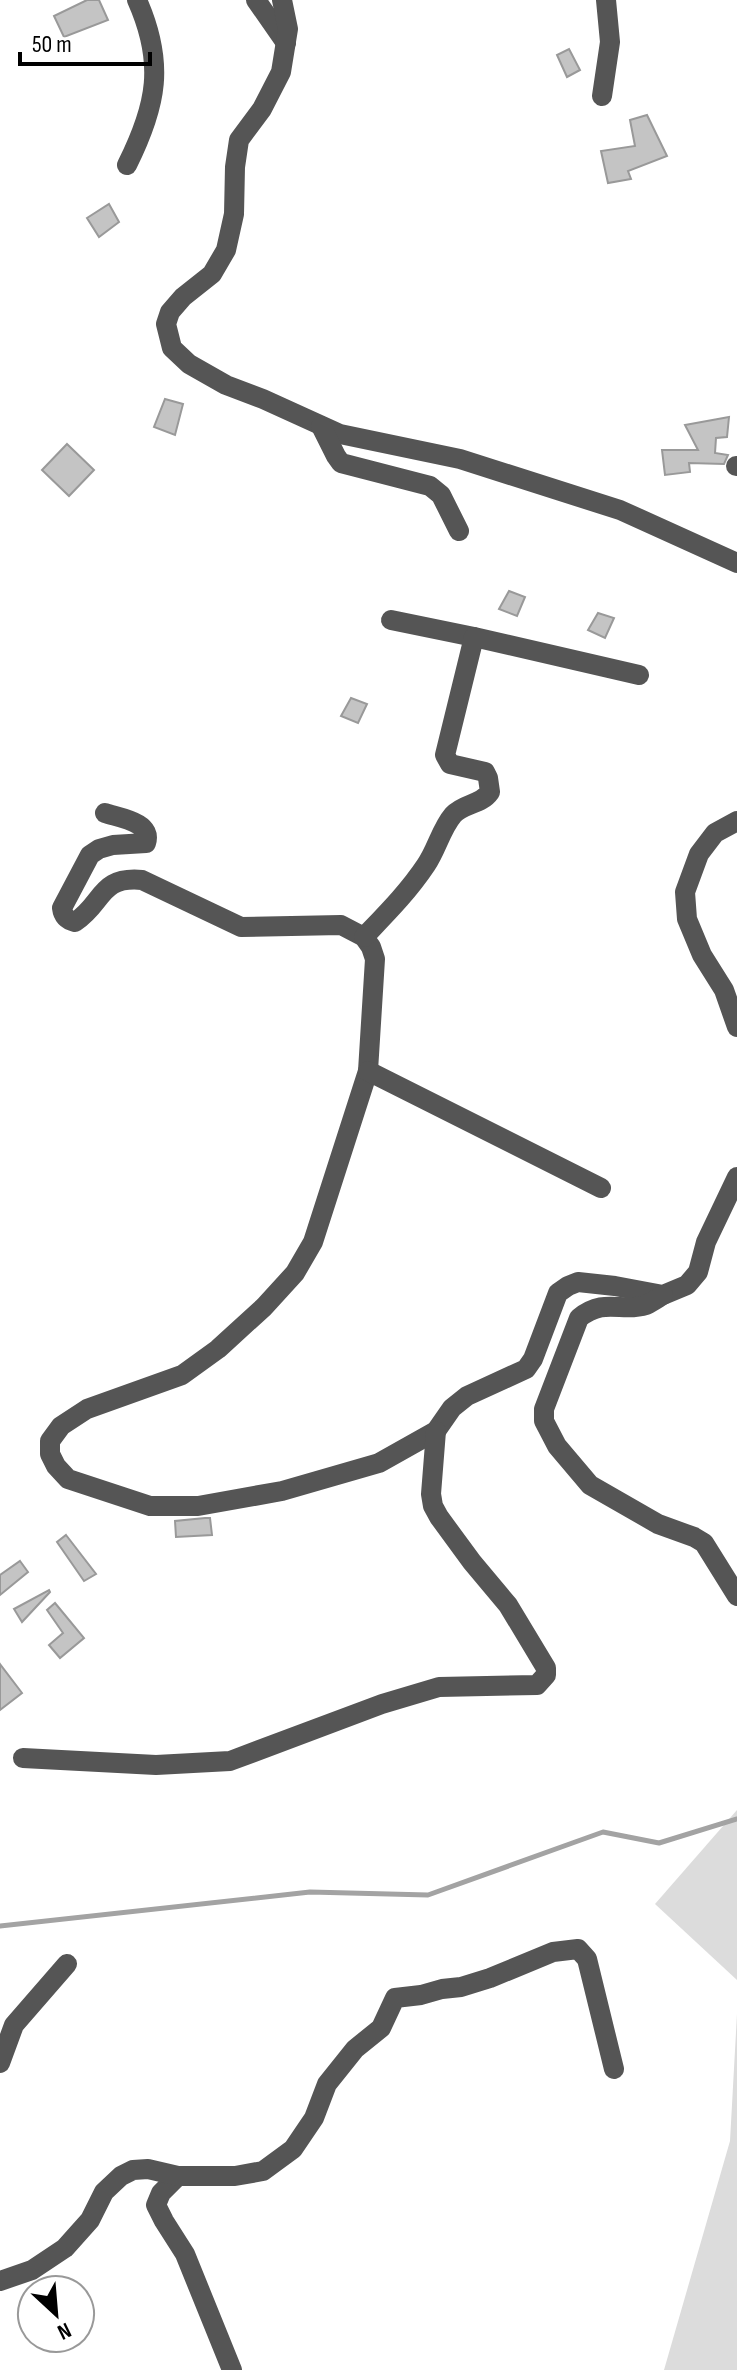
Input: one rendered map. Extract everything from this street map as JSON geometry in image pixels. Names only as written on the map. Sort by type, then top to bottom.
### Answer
[{"type":"street","points":[[127,165],[144,131],[153,99],[153,50],[137,0]]},
{"type":"street","points":[[256,0],[286,43]]},
{"type":"street","points":[[282,0],[288,29],[281,72],[262,109],[239,140],[234,214],[226,250],[212,274],[183,297],[170,312],[166,324],[172,348],[189,364],[226,385],[340,434],[460,459],[620,510],[737,563]]},
{"type":"street","points":[[602,96],[610,42],[606,0]]},
{"type":"street","points":[[321,426],[341,463],[430,486],[441,495],[459,531]]},
{"type":"street","points":[[391,620],[639,675]]},
{"type":"street","points":[[364,937],[407,891],[428,862],[455,813],[464,806],[483,800],[490,792],[485,772],[450,764],[445,755],[474,637]]},
{"type":"street","points":[[105,813],[142,826],[149,837],[146,843],[113,845],[90,855],[62,908],[69,921],[75,922],[84,916],[105,890],[126,878],[142,880],[241,927],[341,925],[364,937],[375,959],[368,1071],[313,1242],[295,1273],[253,1318],[182,1375],[87,1409],[61,1426],[50,1441],[50,1454],[68,1479],[150,1506],[198,1506],[282,1491],[379,1463],[436,1431],[452,1408],[467,1396],[526,1369],[533,1359],[558,1293],[568,1286],[578,1282],[663,1295]]},
{"type":"street","points":[[737,821],[715,833],[699,854],[685,892],[687,919],[702,955],[724,990],[737,1027]]},
{"type":"street","points":[[368,1071],[601,1188]]},
{"type":"street","points":[[737,1177],[706,1242],[698,1272],[687,1285],[644,1306],[601,1306],[579,1318],[544,1409],[544,1421],[557,1446],[590,1485],[658,1524],[704,1543],[737,1596]]},
{"type":"street","points":[[23,1758],[156,1765],[230,1761],[382,1704],[439,1687],[537,1685],[546,1675],[546,1668],[508,1605],[472,1562],[433,1506],[431,1494],[436,1431]]},
{"type":"street","points":[[0,2281],[32,2270],[65,2248],[90,2220],[104,2192],[121,2176],[133,2170],[148,2169],[178,2176],[235,2176],[263,2171],[293,2149],[314,2118],[327,2084],[355,2049],[381,2028],[395,1998],[461,1987],[553,1952],[578,1949],[587,1959],[614,2069]]},
{"type":"street","points":[[0,2063],[14,2025],[67,1964]]},
{"type":"street","points":[[178,2176],[161,2193],[156,2205],[185,2254],[232,2370]]},
{"type":"shaded area","points":[[737,1810],[737,1980],[655,1904]]},
{"type":"shaded area","points":[[737,2014],[737,2370],[664,2370],[730,2141]]},
{"type":"building","points":[[87,0],[99,0],[108,20],[64,37],[54,16]]},
{"type":"building","points":[[569,49],[580,70],[567,77],[557,55]]},
{"type":"building","points":[[647,115],[667,156],[628,171],[631,179],[608,183],[601,151],[635,146],[630,120]]},
{"type":"building","points":[[109,204],[119,222],[99,237],[87,218]]},
{"type":"building","points":[[165,399],[183,404],[175,435],[154,427]]},
{"type":"building","points":[[729,417],[727,437],[716,438],[715,453],[728,455],[724,464],[689,463],[690,472],[665,475],[662,450],[698,450],[685,425]]},
{"type":"building","points":[[67,444],[94,470],[69,496],[42,470]]},
{"type":"building","points":[[509,591],[525,597],[517,616],[499,609]]},
{"type":"building","points":[[598,613],[614,618],[605,638],[588,630]]},
{"type":"building","points":[[351,698],[367,704],[358,723],[341,716]]},
{"type":"building","points":[[210,1518],[212,1535],[176,1537],[175,1521]]},
{"type":"building","points":[[66,1535],[96,1574],[84,1581],[57,1542]]},
{"type":"building","points":[[20,1561],[28,1572],[0,1595],[0,1575]]},
{"type":"building","points":[[50,1592],[22,1622],[14,1609]]},
{"type":"building","points":[[55,1603],[84,1638],[60,1658],[49,1645],[63,1633],[47,1610]]},
{"type":"building","points":[[0,1664],[22,1693],[0,1710]]},
{"type":"waterway","points":[[0,1926],[310,1892],[428,1895],[603,1832],[659,1843],[737,1819]]}]
